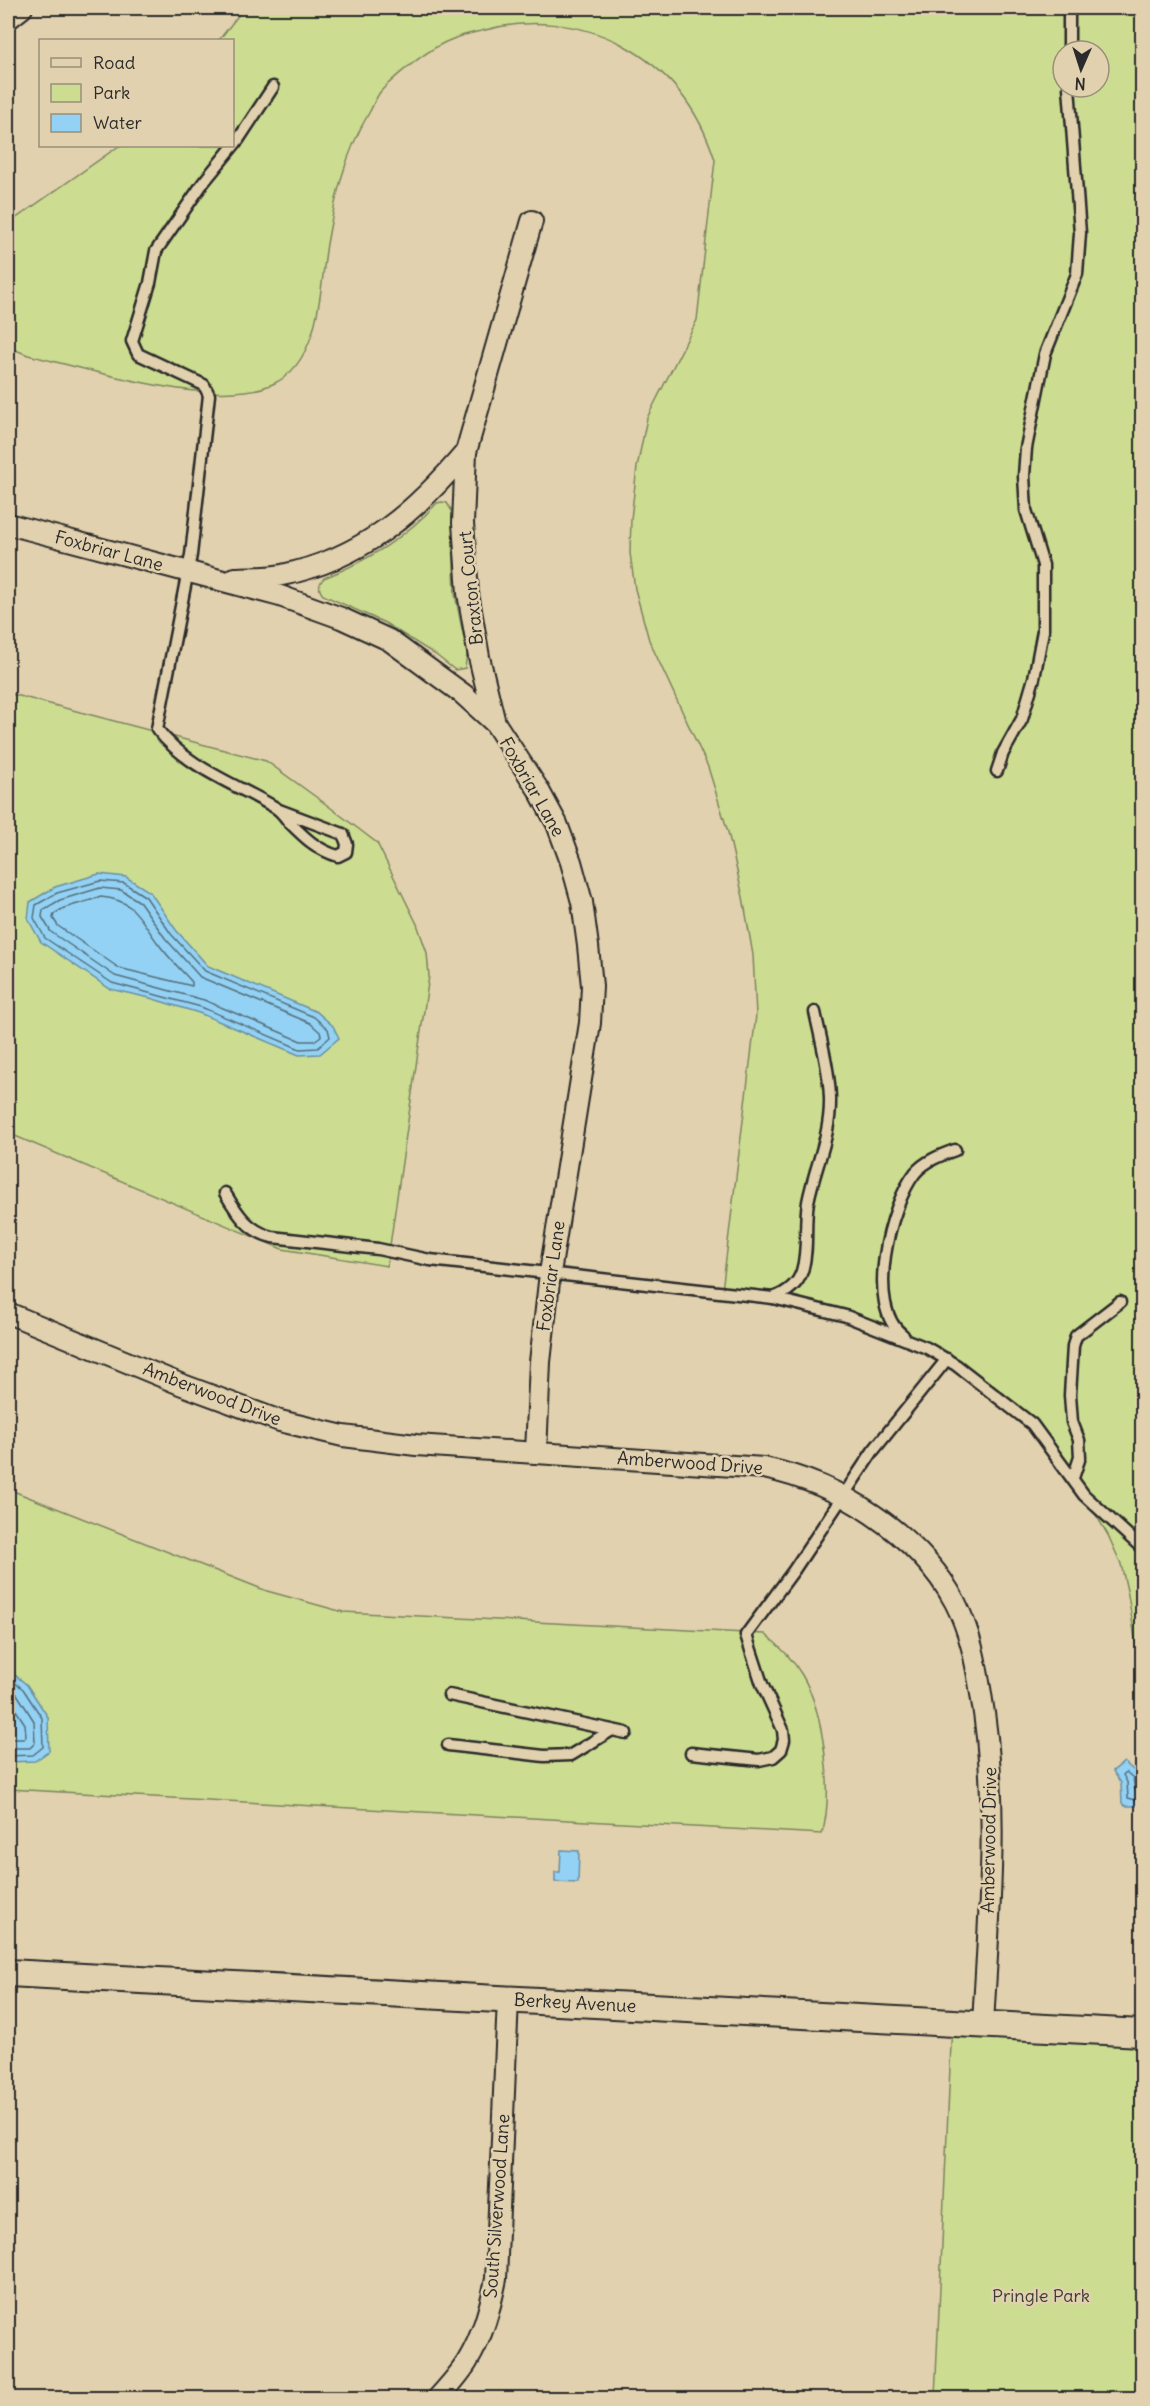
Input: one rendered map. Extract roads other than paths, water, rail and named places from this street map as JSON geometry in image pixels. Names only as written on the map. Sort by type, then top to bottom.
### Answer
[{"type":"street","points":[[8,19],[22,8]]},
{"type":"street","name":"Braxton Court","points":[[495,723],[479,657],[468,592],[463,523],[466,452],[532,222]]},
{"type":"street","name":"Braxton Court","points":[[214,579],[279,576],[312,568],[341,557],[404,517],[437,486],[466,452]]},
{"type":"street","name":"Foxbriar Lane","points":[[8,524],[280,596],[341,618],[390,640],[463,694],[495,723],[538,789],[557,824],[582,902],[592,986],[590,1023],[550,1273],[540,1362],[536,1453]]},
{"type":"street","name":"Amberwood Drive","points":[[8,1313],[180,1384],[298,1426],[370,1440],[754,1467],[784,1472],[859,1505],[895,1530],[916,1549],[940,1578],[955,1602],[972,1646],[983,1704],[992,1796],[992,1843],[983,2024]]},
{"type":"street","name":"Berkey Avenue","points":[[8,1973],[1143,2033]]},
{"type":"street","name":"South Silverwood Lane","points":[[438,2398],[466,2364],[478,2341],[489,2310],[496,2279],[508,1999]]},
{"type":"lane","points":[[1069,8],[1069,39]]},
{"type":"lane","points":[[234,145],[273,87]]},
{"type":"lane","points":[[997,771],[1003,753],[1022,719],[1034,678],[1043,631],[1043,565],[1026,510],[1024,476],[1026,448],[1045,354],[1077,274],[1080,233],[1069,99]]},
{"type":"lane","points":[[232,147],[197,191],[156,251],[150,283],[132,341],[138,354],[204,385],[209,395],[189,572],[157,729],[165,740],[233,786],[279,810],[343,834],[347,844],[346,852],[338,856],[324,852],[307,840],[279,810]]},
{"type":"lane","points":[[773,1298],[783,1294],[794,1285],[802,1272],[806,1252],[808,1200],[828,1129],[828,1077],[815,1012]]},
{"type":"lane","points":[[913,1342],[895,1329],[889,1318],[882,1296],[883,1269],[892,1228],[905,1187],[917,1170],[935,1158],[955,1150]]},
{"type":"lane","points":[[225,1193],[241,1219],[259,1233],[272,1237],[378,1250],[430,1260],[773,1298],[846,1316],[913,1342],[947,1359],[1032,1424],[1084,1495],[1143,1548]]},
{"type":"lane","points":[[1073,1478],[1080,1457],[1079,1440],[1072,1422],[1070,1395],[1073,1346],[1076,1336],[1120,1302]]},
{"type":"lane","points":[[692,1753],[759,1760],[773,1757],[781,1750],[784,1740],[783,1730],[762,1684],[746,1635],[794,1570],[873,1450],[947,1359]]},
{"type":"lane","points":[[449,1695],[626,1733]]},
{"type":"lane","points":[[448,1745],[544,1756],[571,1755],[612,1730]]},
{"type":"water","points":[[99,874],[126,877],[150,892],[176,930],[208,966],[317,1012],[333,1026],[339,1038],[320,1054],[299,1055],[199,1013],[110,989],[41,942],[28,919],[30,902],[55,887]]},
{"type":"water","points":[[8,1669],[27,1685],[48,1717],[49,1751],[35,1761],[8,1762]]},
{"type":"water","points":[[1124,1762],[1139,1775],[1141,1803],[1138,1806],[1125,1806],[1122,1803],[1121,1783],[1113,1771]]},
{"type":"water","points":[[561,1850],[579,1851],[578,1883],[555,1882],[555,1872],[560,1872]]},
{"type":"park label","name":"Pringle Park","points":[[1041,2296]]}]
